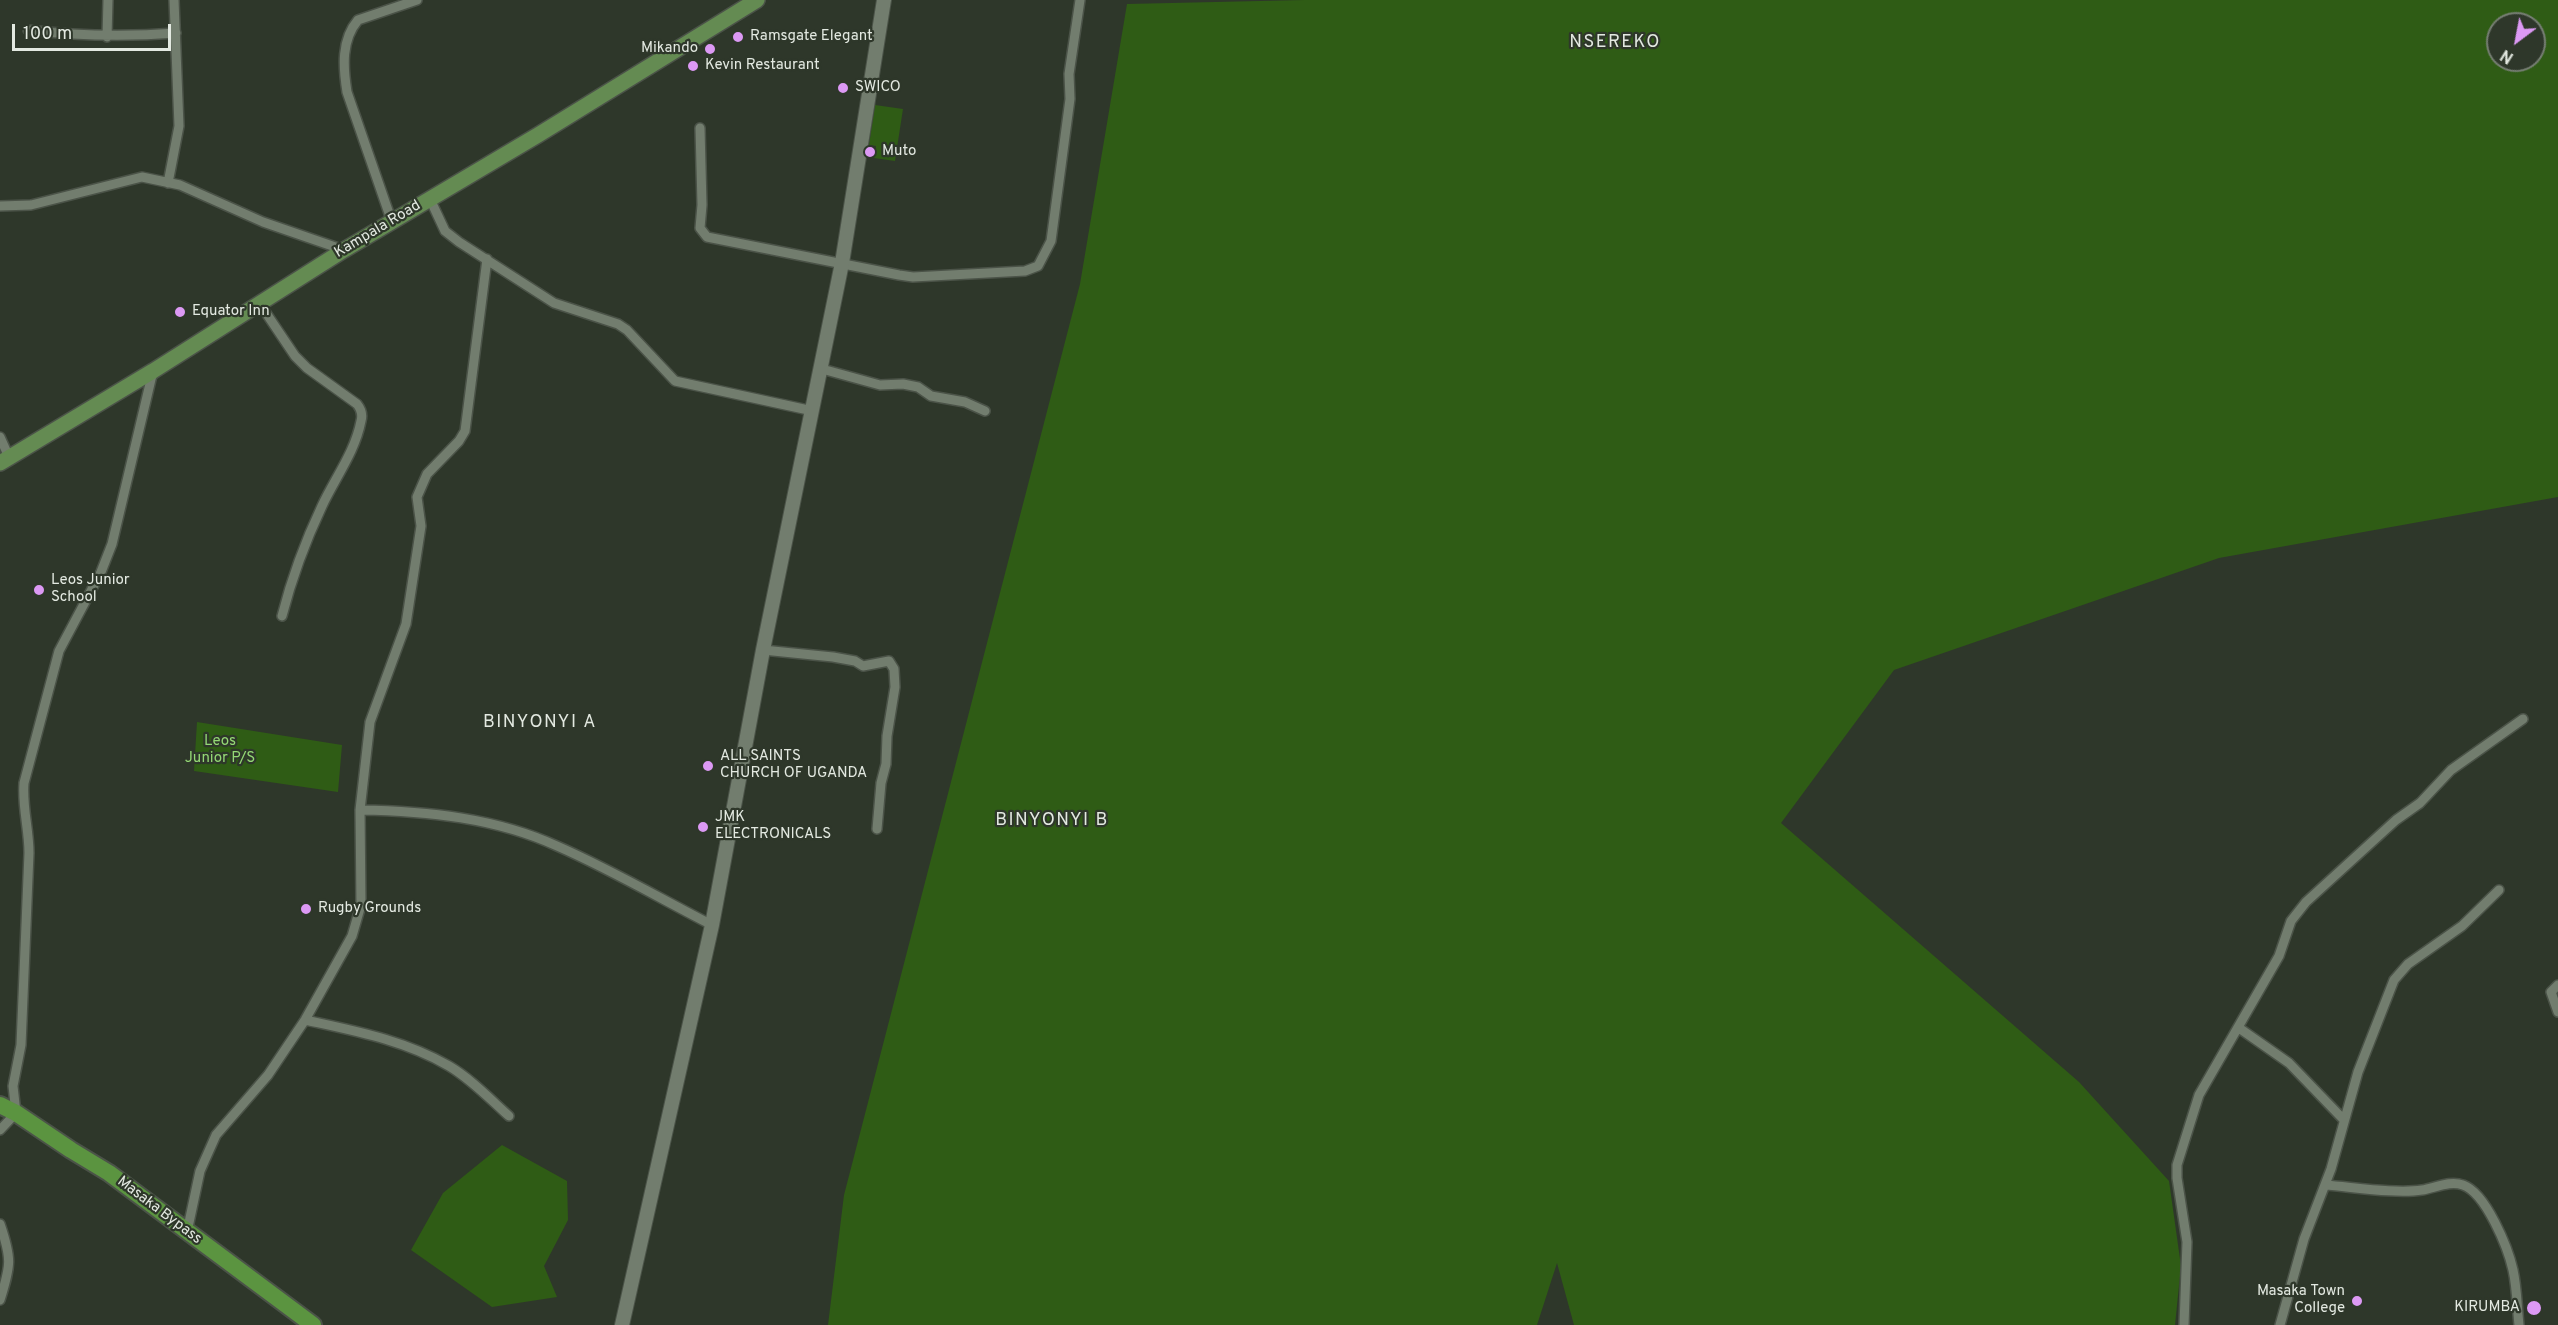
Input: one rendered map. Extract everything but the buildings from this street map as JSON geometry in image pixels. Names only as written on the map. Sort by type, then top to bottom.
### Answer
[{"type":"highway","name":"Masaka Bypass","points":[[0,1105],[109,1173],[313,1325]]},
{"type":"main road","name":"Kampala Road","points":[[5,460],[153,371],[344,250],[757,0]]},
{"type":"main road","points":[[622,1325],[712,925],[763,650],[843,263],[884,0]]},
{"type":"street","points":[[107,36],[108,0]]},
{"type":"street","points":[[168,183],[179,126],[174,0]]},
{"type":"street","points":[[392,222],[347,92],[344,76],[345,40],[358,20],[417,0]]},
{"type":"street","points":[[700,128],[702,205],[700,228],[707,237],[913,277],[1025,271],[1038,266],[1051,241],[1065,145],[1070,99],[1069,74],[1080,0]]},
{"type":"street","points":[[28,30],[107,36],[176,33]]},
{"type":"street","points":[[0,206],[31,206],[142,177],[180,185],[263,222],[344,250]]},
{"type":"street","points":[[430,199],[445,231],[554,303],[618,324],[627,330],[675,381],[813,411]]},
{"type":"street","points":[[187,1232],[200,1171],[216,1135],[268,1075],[305,1020],[352,936],[358,920],[361,904],[360,810],[370,722],[406,624],[421,526],[417,497],[427,474],[459,441],[465,431],[487,259]]},
{"type":"street","points":[[260,304],[295,356],[357,404],[361,410],[362,420],[342,469],[323,503],[297,562],[282,615]]},
{"type":"street","points":[[822,369],[880,385],[903,384],[918,387],[931,396],[965,402],[985,411]]},
{"type":"street","points":[[0,1130],[16,1113],[13,1086],[21,1045],[29,853],[29,836],[22,799],[24,783],[58,651],[101,572],[112,544],[153,371]]},
{"type":"street","points":[[0,437],[5,460]]},
{"type":"street","points":[[763,650],[833,657],[855,661],[863,666],[889,661],[894,669],[895,687],[887,736],[886,764],[880,783],[877,829]]},
{"type":"street","points":[[2184,1325],[2187,1242],[2176,1178],[2177,1165],[2199,1095],[2278,956],[2291,921],[2306,902],[2396,820],[2420,803],[2451,770],[2523,719]]},
{"type":"street","points":[[360,810],[417,811],[436,814],[492,825],[537,838],[556,845],[712,925]]},
{"type":"street","points":[[2280,1325],[2304,1239],[2325,1185],[2358,1072],[2394,980],[2399,972],[2462,926],[2499,890]]},
{"type":"street","points":[[2558,985],[2551,992],[2558,1012]]},
{"type":"street","points":[[305,1020],[395,1041],[464,1076],[509,1116]]},
{"type":"street","points":[[2239,1028],[2289,1063],[2344,1120]]},
{"type":"street","points":[[2325,1185],[2420,1190],[2450,1183],[2462,1184],[2473,1190],[2481,1200],[2506,1248],[2514,1272],[2519,1325]]},
{"type":"street","points":[[0,1224],[9,1250],[10,1265],[0,1300]]},
{"type":"green space","points":[[1304,0],[2558,0],[2558,497],[2219,558],[1894,670],[1781,823],[2079,1082],[2169,1181],[2181,1266],[2175,1325],[1574,1325],[1557,1263],[1537,1325],[828,1325],[844,1195],[1080,284],[1127,4]]},
{"type":"green space","points":[[875,105],[903,109],[895,161],[874,158],[876,146],[869,145]]},
{"type":"green space","name":"Leos Junior P/S","points":[[197,722],[342,745],[338,792],[194,771]]},
{"type":"green space","points":[[502,1145],[567,1181],[568,1220],[544,1266],[557,1297],[492,1307],[411,1250],[443,1193]]},
{"type":"place","name":"Ramsgate Elegant","points":[[738,37]]},
{"type":"place","name":"Mikando","points":[[710,49]]},
{"type":"place","name":"Kevin Restaurant","points":[[693,66]]},
{"type":"place","name":"SWICO","points":[[843,88]]},
{"type":"place","name":"Muto","points":[[870,152]]},
{"type":"place","name":"Equator Inn","points":[[180,312]]},
{"type":"place","name":"Leos Junior School","points":[[39,590]]},
{"type":"place","name":"ALL SAINTS CHURCH OF UGANDA","points":[[708,766]]},
{"type":"place","name":"JMK ELECTRONICALS","points":[[703,827]]},
{"type":"place","name":"Rugby Grounds","points":[[306,909]]},
{"type":"place","name":"Masaka Town College","points":[[2357,1301]]},
{"type":"place","name":"KIRUMBA","points":[[2534,1308]]},
{"type":"district","name":"NSEREKO","points":[[1615,43]]},
{"type":"district","name":"BINYONYI A","points":[[540,723]]},
{"type":"district","name":"BINYONYI B","points":[[1052,821]]}]
